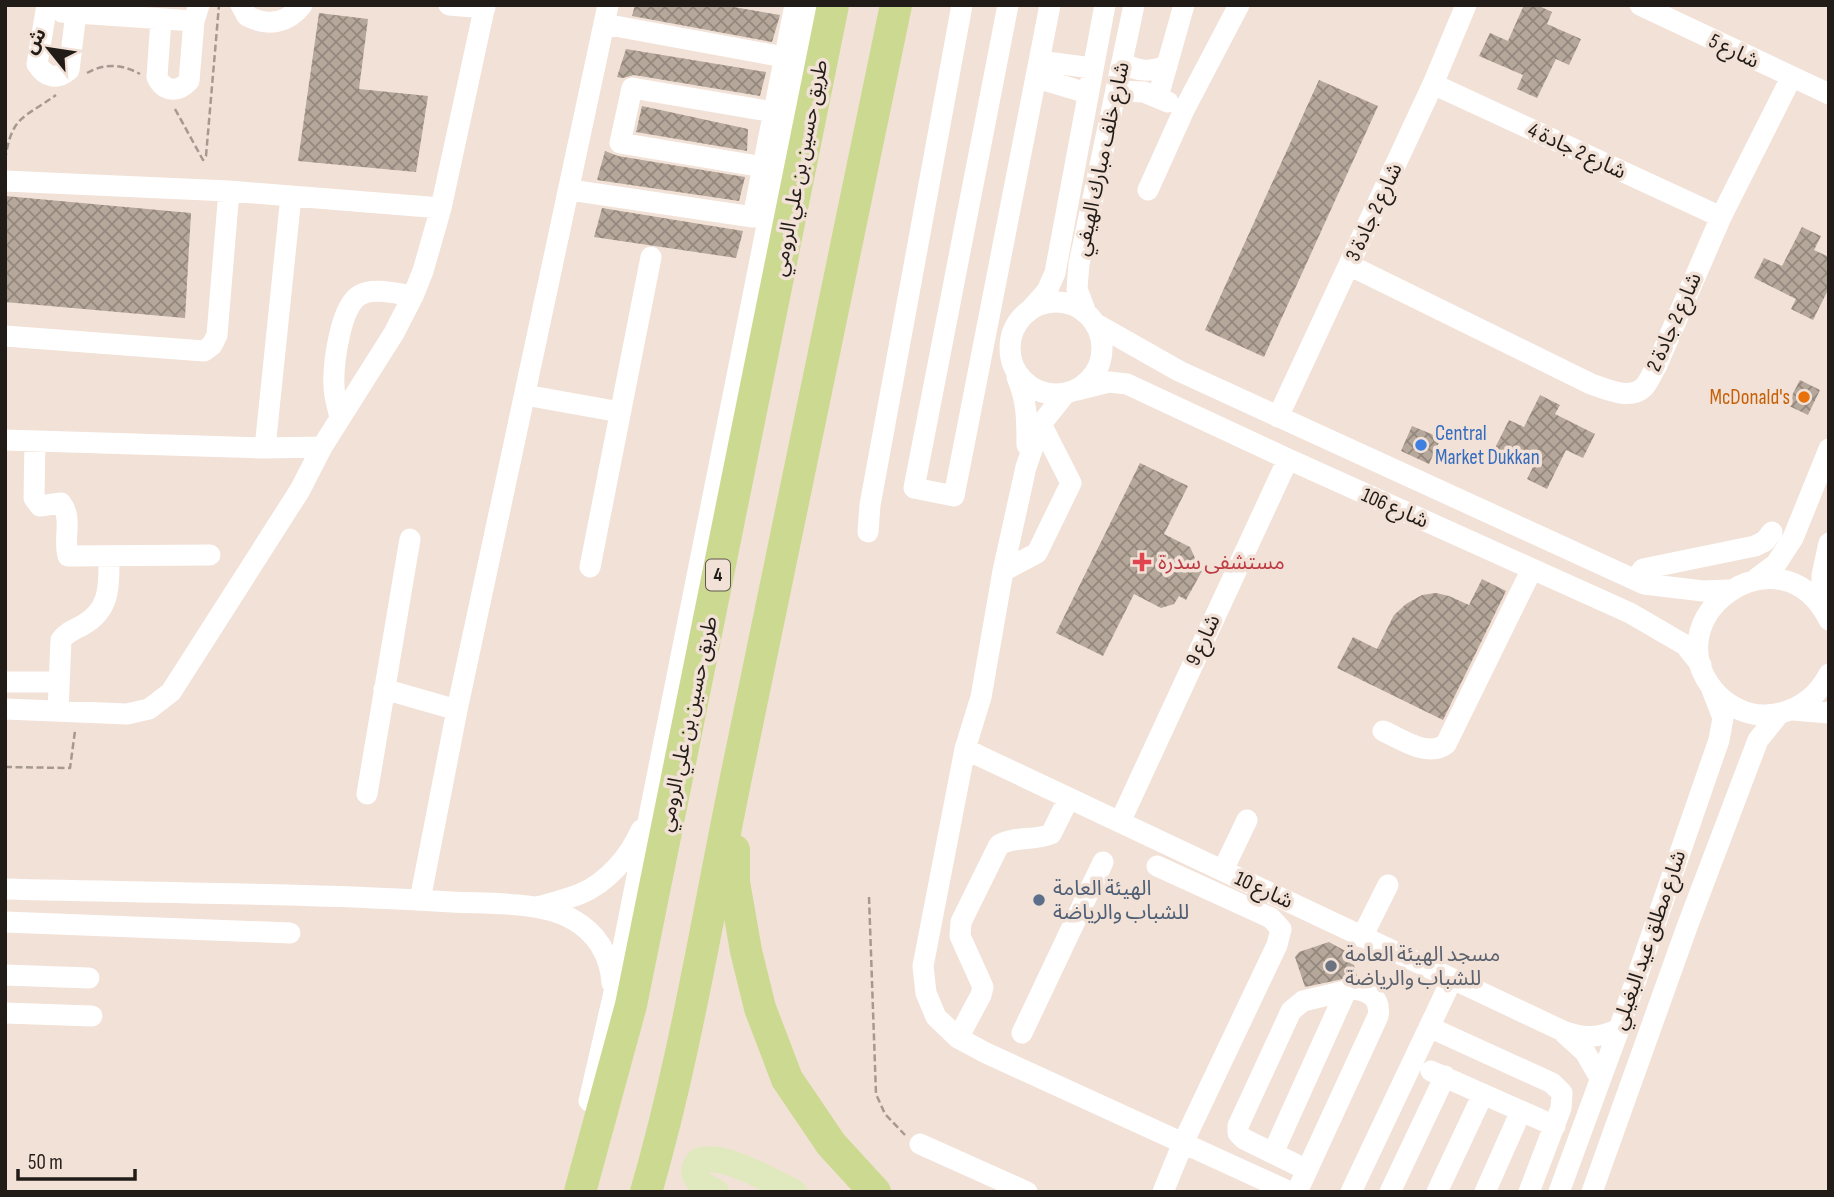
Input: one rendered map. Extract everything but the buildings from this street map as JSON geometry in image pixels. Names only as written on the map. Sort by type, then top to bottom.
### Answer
[{"type":"highway","name":"طريق حسين بن علي الرومي","points":[[580,1192],[631,1005],[833,5]]},
{"type":"highway","points":[[646,1192],[696,984],[896,5]]},
{"type":"highway","points":[[734,788],[734,881],[746,951],[760,1009],[787,1079],[831,1144],[875,1192]]},
{"type":"main road","points":[[716,1192],[698,1182],[694,1176],[694,1168],[699,1161],[709,1158],[724,1161],[794,1192]]},
{"type":"street","points":[[241,5],[247,16],[265,22],[289,18],[302,5]]},
{"type":"street","points":[[5,709],[127,714],[149,709],[171,692],[300,490],[322,447],[394,333],[423,271],[441,208],[485,7],[449,5]]},
{"type":"street","points":[[868,532],[870,505],[962,5]]},
{"type":"street","points":[[1008,5],[914,488],[954,496],[1050,5]]},
{"type":"street","name":"شارع خلف مبارك الهيفي","points":[[1032,308],[1047,291],[1055,273],[1105,5]]},
{"type":"street","name":"شارع خلف مبارك الهيفي","points":[[1091,319],[1077,289],[1080,264],[1134,5]]},
{"type":"street","points":[[1158,97],[1184,5]]},
{"type":"street","points":[[1174,41],[1193,5]]},
{"type":"street","points":[[1149,190],[1184,110],[1238,5]]},
{"type":"street","name":"شارع 2 جادة 3","points":[[1278,417],[1433,84],[1466,5]]},
{"type":"street","name":"شارع 5","points":[[1640,5],[1829,94]]},
{"type":"street","points":[[570,190],[753,217],[795,6]]},
{"type":"street","points":[[565,1192],[593,1088],[650,808],[795,6]]},
{"type":"street","points":[[76,13],[69,70],[61,76],[51,77],[43,73],[37,64],[46,8],[76,13],[161,19],[197,13],[189,81],[176,90],[164,87],[157,77],[161,19]]},
{"type":"street","points":[[420,900],[457,709],[606,15],[784,57]]},
{"type":"street","points":[[1122,63],[1135,70],[1148,72],[1167,66]]},
{"type":"street","points":[[1038,69],[1092,68]]},
{"type":"street","points":[[1038,69],[1087,93]]},
{"type":"street","name":"شارع 2 جادة 2","points":[[1349,265],[1591,384],[1619,394],[1635,392],[1644,387],[1656,367],[1721,217],[1791,78]]},
{"type":"street","name":"شارع 2 جادة 4","points":[[1433,84],[1721,217]]},
{"type":"street","points":[[763,167],[620,143],[632,88],[774,113]]},
{"type":"street","points":[[1117,92],[1144,92],[1184,110]]},
{"type":"street","points":[[5,181],[229,191],[441,208]]},
{"type":"street","points":[[5,336],[204,351],[212,345],[217,335],[229,191]]},
{"type":"street","points":[[265,448],[291,196]]},
{"type":"street","points":[[590,567],[651,257]]},
{"type":"street","points":[[340,418],[334,373],[348,308],[359,295],[367,292],[413,296]]},
{"type":"street","points":[[1026,467],[1028,411],[1012,365],[1009,341],[1015,325],[1032,308],[1045,303],[1074,305],[1091,319],[1101,338],[1100,361],[1089,381],[1071,392],[1041,424],[1026,467],[1003,571],[981,697],[965,749],[923,966],[926,993],[936,1017],[958,1038],[1290,1192]]},
{"type":"street","name":"شارع 106","points":[[1091,319],[1205,383],[1634,580],[1680,590],[1728,590]]},
{"type":"street","points":[[985,336],[1015,325]]},
{"type":"street","points":[[985,336],[1012,365],[1024,383],[1036,391],[1050,395],[1071,392]]},
{"type":"street","name":"شارع 106","points":[[1071,392],[1109,382],[1127,384],[1630,613],[1685,645],[1701,665]]},
{"type":"street","points":[[1186,412],[1184,393],[1205,383]]},
{"type":"street","points":[[525,395],[620,412]]},
{"type":"street","points":[[1003,571],[1037,553],[1071,483],[1041,424]]},
{"type":"street","points":[[5,440],[265,448],[322,447]]},
{"type":"street","points":[[35,441],[34,498],[40,506],[61,503],[67,512],[68,556],[210,555]]},
{"type":"street","points":[[1701,665],[1698,644],[1703,623],[1713,605],[1728,590],[1756,579],[1776,564],[1793,538],[1829,449]]},
{"type":"street","name":"شارع 9","points":[[1120,822],[1288,459]]},
{"type":"street","points":[[1634,580],[1643,569],[1755,546],[1765,541],[1772,532]]},
{"type":"street","points":[[367,794],[410,539]]},
{"type":"street","points":[[1825,613],[1822,575],[1829,543]]},
{"type":"street","points":[[58,711],[61,640],[66,633],[96,616],[106,604],[109,557]]},
{"type":"street","points":[[1383,731],[1424,749],[1440,749],[1446,744],[1532,569]]},
{"type":"street","points":[[1756,579],[1793,583],[1809,593],[1825,613]]},
{"type":"street","name":"شارع مطلق عيد البغيلي","points":[[1559,1192],[1619,1029],[1719,740],[1723,718],[1701,665]]},
{"type":"street","name":"شارع مطلق عيد البغيلي","points":[[1592,1192],[1687,927],[1758,740],[1786,712],[1809,700],[1829,674]]},
{"type":"street","points":[[5,682],[59,682]]},
{"type":"street","points":[[1711,687],[1724,701],[1741,710],[1760,715],[1786,712],[1829,713]]},
{"type":"street","points":[[384,689],[457,709]]},
{"type":"street","name":"شارع 10","points":[[965,749],[1563,1031],[1591,1038],[1619,1029]]},
{"type":"street","points":[[958,1038],[983,987],[960,936],[961,922],[999,845],[1006,841],[1051,834],[1069,798]]},
{"type":"street","points":[[538,907],[583,893],[611,873],[634,845],[650,808]]},
{"type":"street","points":[[1223,870],[1247,820]]},
{"type":"street","points":[[1009,1063],[1102,862]]},
{"type":"street","points":[[1157,866],[1271,918],[1281,929],[1277,945],[1183,1143],[1163,1192]]},
{"type":"street","points":[[1362,937],[1388,885]]},
{"type":"street","points":[[5,889],[420,900],[538,907],[571,918],[597,937],[611,964],[613,997]]},
{"type":"street","points":[[5,922],[289,933]]},
{"type":"street","points":[[5,975],[89,978]]},
{"type":"street","points":[[1352,1192],[1452,979]]},
{"type":"street","points":[[1297,1192],[1378,1016],[1380,1006],[1374,996],[1360,990],[1303,1001],[1291,1011],[1243,1114],[1238,1133],[1244,1139],[1307,1170]]},
{"type":"street","points":[[1273,1153],[1346,991]]},
{"type":"street","points":[[5,1013],[92,1016]]},
{"type":"street","points":[[1429,1027],[1558,1087],[1563,1101],[1530,1192]]},
{"type":"street","name":"شارع 10","points":[[1563,1031],[1585,1052],[1600,1078]]},
{"type":"street","points":[[1390,1192],[1438,1074],[1555,1126]]},
{"type":"street","points":[[1437,1192],[1483,1094]]},
{"type":"street","points":[[1485,1192],[1521,1111]]},
{"type":"street","points":[[920,1144],[1027,1192]]},
{"type":"path","points":[[81,77],[99,67],[126,66],[164,87],[203,159],[206,156],[219,5]]},
{"type":"path","points":[[5,160],[11,131],[16,122],[64,89]]},
{"type":"path","points":[[5,767],[70,768],[76,725],[93,725],[95,713]]},
{"type":"path","points":[[869,897],[876,1094],[885,1114],[899,1131],[920,1144]]},
{"type":"place","name":"McDonald's","points":[[1804,397]]},
{"type":"place","name":"Central Market Dukkan","points":[[1421,445]]},
{"type":"place","name":"مستشفى سدرة","points":[[1142,562]]},
{"type":"place","name":"الهيئة العامة للشباب والرياضة","points":[[1039,900]]},
{"type":"place","name":"مسجد الهيئة العامة للشباب والرياضة","points":[[1331,966]]}]
